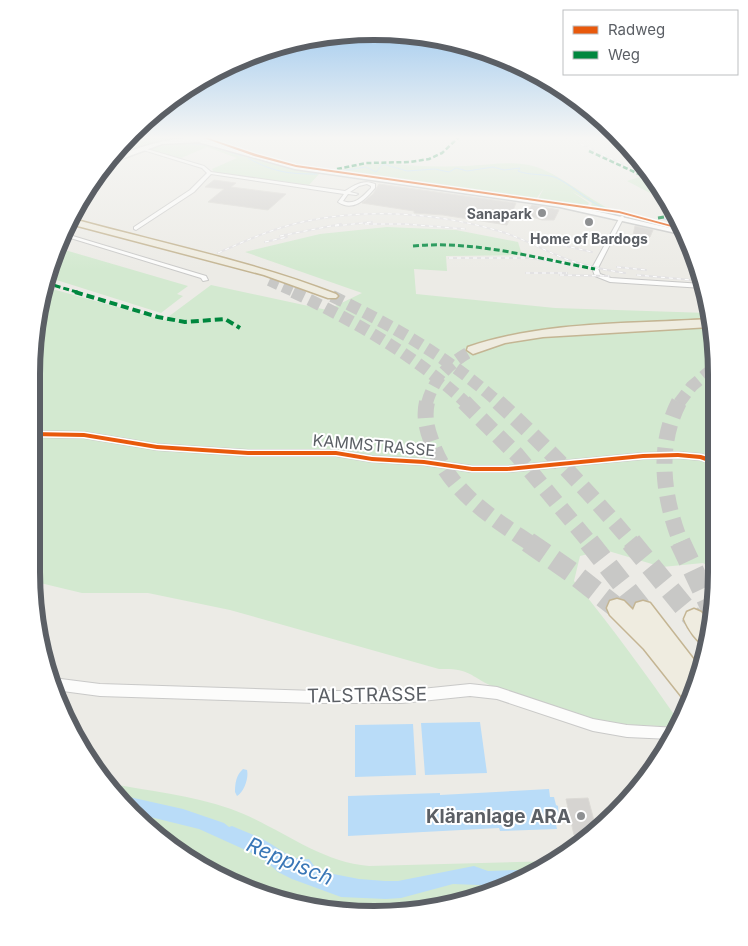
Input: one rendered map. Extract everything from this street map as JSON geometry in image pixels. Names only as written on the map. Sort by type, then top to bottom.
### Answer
[{"type":"highway","points":[[76,223],[105,232],[248,266],[282,276],[332,296]]},
{"type":"highway","points":[[74,227],[219,265],[269,281]]},
{"type":"highway","points":[[473,350],[511,338],[543,333],[704,323]]},
{"type":"highway","points":[[617,608],[659,642],[692,674]]},
{"type":"highway","points":[[642,610],[659,642],[688,685]]},
{"type":"highway","points":[[694,619],[703,630]]},
{"type":"main road","points":[[389,181],[534,201],[676,230]]},
{"type":"street","points":[[136,228],[192,191],[202,181]]},
{"type":"street","points":[[257,181],[345,195],[356,194]]},
{"type":"street","points":[[360,183],[373,186],[355,204],[342,204],[340,201],[345,195],[351,188],[360,183]]},
{"type":"street","points":[[622,218],[595,269],[597,276],[604,279],[696,286]]},
{"type":"street","points":[[70,235],[204,277],[205,280]]},
{"type":"street","name":"KAMMSTRASSE","points":[[40,434],[84,435],[157,447],[220,451],[336,453],[424,462],[472,470],[507,469],[643,456],[678,455],[701,457],[708,460]]},
{"type":"street","name":"TALSTRASSE","points":[[60,685],[100,690],[389,698],[458,690],[481,690],[497,693],[593,725],[627,731],[667,733]]},
{"type":"green space","points":[[269,181],[313,181],[309,185]]},
{"type":"green space","points":[[408,181],[565,181],[614,211],[590,208],[592,203],[571,191],[589,203],[587,207],[538,199],[544,188],[536,199]]},
{"type":"green space","points":[[627,181],[647,181],[654,192],[650,193]]},
{"type":"green space","points":[[387,227],[456,230],[518,242],[522,255],[446,256],[447,271],[414,269],[416,294],[555,308],[703,313],[708,374],[708,566],[703,563],[662,567],[605,550],[580,556],[574,581],[615,633],[675,717],[670,727],[591,719],[513,695],[463,671],[439,669],[230,610],[148,593],[82,593],[41,583],[40,374],[43,330],[51,289],[164,320],[211,285],[327,310],[362,293],[245,252],[320,234]]},
{"type":"green space","points":[[64,250],[188,286],[177,294],[183,296],[161,313],[54,279]]},
{"type":"green space","points":[[117,785],[216,804],[248,816],[315,851],[350,863],[369,866],[540,861],[502,881],[439,900],[374,906],[309,900],[246,881],[188,850],[154,823]]},
{"type":"water","points":[[480,722],[487,773],[425,775],[421,723]]},
{"type":"water","points":[[413,724],[416,775],[355,777],[355,725]]},
{"type":"water","points":[[243,769],[247,770],[247,781],[237,796],[235,792],[237,777]]},
{"type":"water","points":[[549,789],[550,797],[554,797],[558,806],[559,820],[555,820],[557,829],[500,831],[499,828],[348,836],[348,796],[440,793],[440,795]]},
{"type":"water","name":"Reppisch","points":[[127,797],[183,809],[224,823],[229,827],[232,826],[262,839],[286,854],[297,858],[309,859],[318,871],[359,879],[398,881],[474,866],[488,871],[523,872],[489,885],[453,884],[401,898],[341,897],[292,879],[278,872],[261,857],[199,829],[147,816]]},
{"type":"building","points":[[213,181],[222,181],[236,183],[231,187],[286,194],[268,210],[208,202],[224,189],[205,187]]},
{"type":"building","points":[[379,184],[516,203],[507,225],[443,215],[414,213],[414,211],[362,203],[373,194]]},
{"type":"building","name":"Sanapark","points":[[532,205],[559,210],[554,220],[542,220],[525,215]]},
{"type":"building","points":[[635,226],[653,230],[650,237],[645,238],[633,235]]},
{"type":"building","name":"Kläranlage ARA","points":[[588,798],[594,823],[579,835],[574,835],[566,799]]},
{"type":"waterway","points":[[562,181],[596,204],[611,211]]},
{"type":"waterway","points":[[633,216],[648,219]]},
{"type":"waterway","points":[[664,219],[670,220]]},
{"type":"tunnel","points":[[269,281],[296,293]]},
{"type":"tunnel","points":[[293,292],[362,327],[406,355],[438,379]]},
{"type":"tunnel","points":[[332,296],[398,331],[451,364]]},
{"type":"tunnel","points":[[451,364],[473,350]]},
{"type":"tunnel","points":[[438,379],[451,364]]},
{"type":"tunnel","points":[[451,364],[499,403]]},
{"type":"tunnel","points":[[679,403],[692,386],[708,373]]},
{"type":"tunnel","points":[[427,403],[438,379]]},
{"type":"tunnel","points":[[438,379],[466,403]]},
{"type":"tunnel","points":[[427,402],[428,430],[438,457],[447,473],[471,500],[530,543]]},
{"type":"tunnel","points":[[464,402],[517,455],[590,543]]},
{"type":"tunnel","points":[[498,402],[567,470],[632,543]]},
{"type":"tunnel","points":[[679,402],[667,437],[665,472],[670,508],[681,543]]},
{"type":"tunnel","points":[[528,542],[574,574],[617,608]]},
{"type":"tunnel","points":[[589,542],[643,610]]},
{"type":"tunnel","points":[[631,542],[694,619]]},
{"type":"tunnel","points":[[680,542],[707,599]]},
{"type":"railway","points":[[218,253],[273,230],[307,221],[355,215],[404,214],[452,220],[499,231],[573,261],[595,268],[625,273]]},
{"type":"railway","points":[[335,226],[372,222]]},
{"type":"railway","points":[[280,236],[341,224]]},
{"type":"railway","points":[[365,224],[405,224],[465,229]]},
{"type":"railway","points":[[265,242],[287,237]]},
{"type":"railway","points":[[532,238],[592,252]]},
{"type":"railway","points":[[449,258],[529,258],[566,263]]},
{"type":"railway","points":[[617,267],[646,270]]},
{"type":"railway","points":[[526,273],[567,273]]},
{"type":"railway","points":[[560,275],[609,276]]},
{"type":"railway","points":[[637,275],[694,280]]},
{"type":"marked path","points":[[658,218],[668,216]]},
{"type":"marked path","points":[[413,246],[434,244],[466,245],[595,269]]},
{"type":"marked path","points":[[52,285],[158,317],[185,322],[225,319],[240,328]]},
{"type":"cycle path","points":[[402,181],[619,212],[674,227]]},
{"type":"cycle path","points":[[40,434],[84,435],[157,447],[248,453],[336,453],[372,459],[424,462],[472,469],[507,469],[643,456],[678,455],[701,457],[708,460]]},
{"type":"place","name":"Sanapark","points":[[542,213]]},
{"type":"place","name":"Home of Bardogs","points":[[589,222]]},
{"type":"place","name":"Kläranlage ARA","points":[[581,816]]}]
